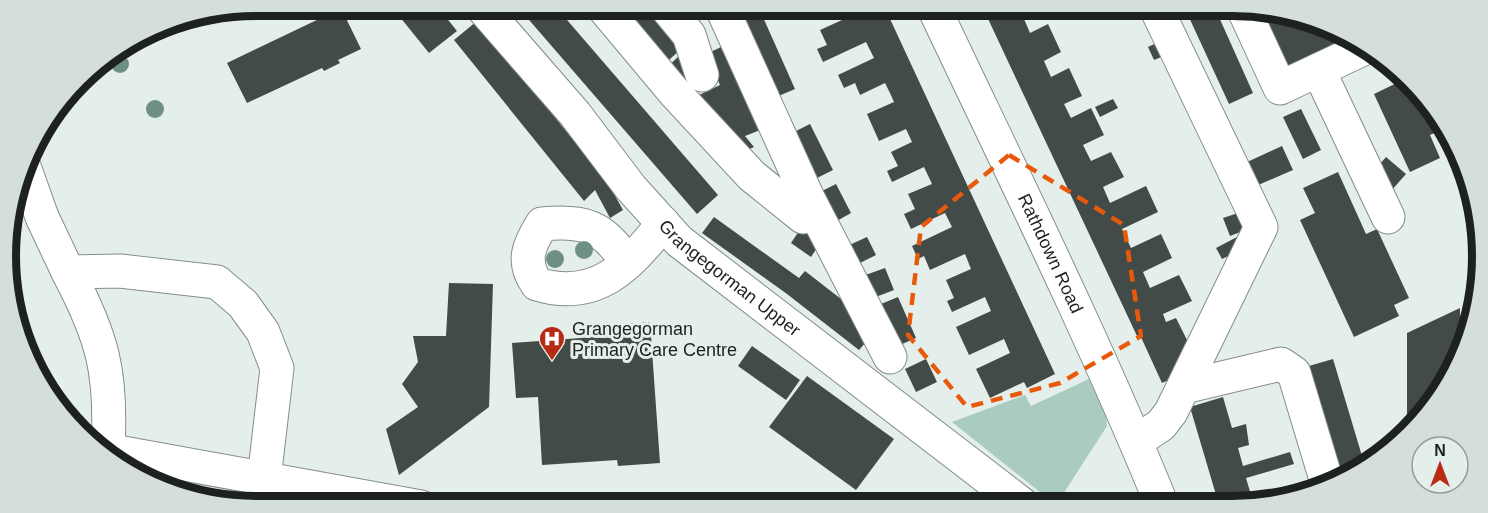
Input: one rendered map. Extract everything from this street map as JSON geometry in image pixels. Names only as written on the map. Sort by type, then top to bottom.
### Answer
[{"type":"street","name":"Grangegorman Upper","points":[[491,16],[575,114],[631,188],[679,241],[1011,496]]},
{"type":"street","points":[[610,16],[674,92],[752,176],[803,217],[807,196]]},
{"type":"street","points":[[674,16],[689,35],[702,75]]},
{"type":"street","points":[[726,16],[807,196],[890,357]]},
{"type":"street","name":"Rathdown Road","points":[[938,16],[1137,441],[1158,496]]},
{"type":"street","points":[[1137,441],[1161,425],[1188,378],[1264,222],[1160,16]]},
{"type":"street","points":[[1247,17],[1281,88],[1357,52]]},
{"type":"street","points":[[1319,71],[1388,217]]},
{"type":"street","points":[[29,180],[42,217],[92,318],[107,369],[110,413],[106,443]]},
{"type":"street","points":[[627,263],[648,243],[663,223]]},
{"type":"street","points":[[68,272],[120,271],[217,282],[243,304],[263,332],[277,368],[264,479]]},
{"type":"street","points":[[1188,378],[1211,366],[1227,347]]},
{"type":"street","points":[[1188,378],[1281,364],[1287,366],[1294,373],[1325,477]]},
{"type":"street","points":[[114,450],[359,496]]},
{"type":"highlighted area","points":[[1009,155],[1124,225],[1141,336],[1060,383],[967,407],[908,335],[921,227]]},
{"type":"green space","points":[[1089,379],[1106,416],[1107,426],[1062,496],[1045,496],[952,422],[1025,395],[1031,406]]},
{"type":"building","points":[[320,16],[345,16],[361,49],[338,60],[340,63],[324,71],[322,68],[247,103],[227,63],[321,18]]},
{"type":"building","points":[[399,16],[445,16],[457,31],[429,53]]},
{"type":"building","points":[[526,16],[564,16],[718,195],[697,214]]},
{"type":"building","points":[[620,16],[663,16],[687,44],[663,65]]},
{"type":"building","points":[[738,16],[762,16],[795,89],[774,98]]},
{"type":"building","points":[[851,16],[889,16],[1055,374],[1027,388],[1024,382],[990,398],[976,369],[1010,353],[1004,339],[969,355],[956,327],[991,311],[985,297],[952,312],[947,301],[954,298],[946,280],[971,269],[965,254],[930,270],[924,256],[918,259],[912,246],[952,227],[945,213],[911,229],[904,214],[915,209],[908,194],[932,184],[924,167],[892,182],[887,171],[898,166],[891,152],[912,142],[906,129],[879,141],[867,114],[894,102],[885,83],[860,95],[855,83],[844,88],[838,75],[874,58],[866,42],[823,62],[817,49],[827,45],[820,30]]},
{"type":"building","points":[[987,16],[1030,16],[1024,19],[1030,33],[1048,24],[1061,52],[1044,61],[1051,77],[1069,68],[1082,96],[1064,104],[1071,118],[1091,108],[1104,135],[1083,145],[1091,161],[1111,152],[1124,177],[1103,187],[1110,203],[1146,186],[1158,212],[1122,229],[1131,248],[1161,234],[1172,258],[1143,272],[1150,288],[1179,275],[1192,301],[1163,314],[1166,322],[1176,318],[1193,352],[1182,374],[1162,383],[1140,335],[1137,336]]},
{"type":"building","points":[[1188,16],[1218,16],[1253,93],[1229,104]]},
{"type":"building","points":[[1252,18],[1309,29],[1346,46],[1349,51],[1282,82]]},
{"type":"building","points":[[477,21],[608,183],[623,210],[610,218],[595,190],[584,201],[454,40]]},
{"type":"building","points":[[1163,40],[1169,54],[1154,60],[1148,47]]},
{"type":"building","points":[[732,42],[770,126],[745,136],[754,147],[740,153],[693,98],[720,85],[706,54]]},
{"type":"building","points":[[679,56],[704,83],[690,96],[665,69]]},
{"type":"building","points":[[1397,83],[1431,123],[1436,132],[1430,135],[1440,158],[1410,172],[1374,94]]},
{"type":"building","points":[[1113,99],[1118,108],[1100,117],[1095,107]]},
{"type":"building","points":[[1301,109],[1321,150],[1303,159],[1283,117]]},
{"type":"building","points":[[810,124],[833,170],[813,180],[790,134]]},
{"type":"building","points":[[1282,146],[1293,170],[1256,186],[1245,163]]},
{"type":"building","points":[[1386,157],[1406,174],[1391,191],[1371,174]]},
{"type":"building","points":[[1338,172],[1366,234],[1377,229],[1409,298],[1394,305],[1399,316],[1354,337],[1300,220],[1315,213],[1303,188]]},
{"type":"building","points":[[836,184],[851,213],[835,222],[820,192]]},
{"type":"building","points":[[1241,212],[1248,229],[1230,236],[1223,218]]},
{"type":"building","points":[[714,217],[799,278],[805,271],[859,313],[872,335],[859,350],[787,294],[702,233]]},
{"type":"building","points":[[803,225],[823,239],[811,257],[791,243]]},
{"type":"building","points":[[867,237],[876,255],[854,266],[845,247]]},
{"type":"building","points":[[1237,237],[1243,249],[1222,259],[1216,248]]},
{"type":"building","points":[[885,268],[894,290],[868,300],[860,277]]},
{"type":"building","points":[[449,283],[493,284],[489,407],[399,475],[386,429],[418,407],[402,384],[418,362],[413,336],[446,336]]},
{"type":"building","points":[[898,297],[916,338],[893,348],[876,306]]},
{"type":"building","points":[[1460,308],[1460,330],[1447,363],[1422,403],[1407,420],[1407,333]]},
{"type":"building","points":[[650,322],[660,463],[618,466],[617,460],[542,465],[538,397],[516,398],[512,343],[608,336],[608,325]]},
{"type":"building","points":[[752,346],[800,380],[786,400],[738,366]]},
{"type":"building","points":[[926,359],[937,382],[916,392],[905,369]]},
{"type":"building","points":[[1333,359],[1362,458],[1339,472],[1302,368]]},
{"type":"building","points":[[807,376],[894,439],[856,490],[769,427]]},
{"type":"building","points":[[1223,397],[1232,428],[1246,424],[1249,445],[1238,448],[1243,466],[1290,452],[1294,464],[1246,478],[1251,495],[1216,496],[1190,407]]},
{"type":"place","name":"Grangegorman Primary Care Centre","points":[[552,362]]}]
